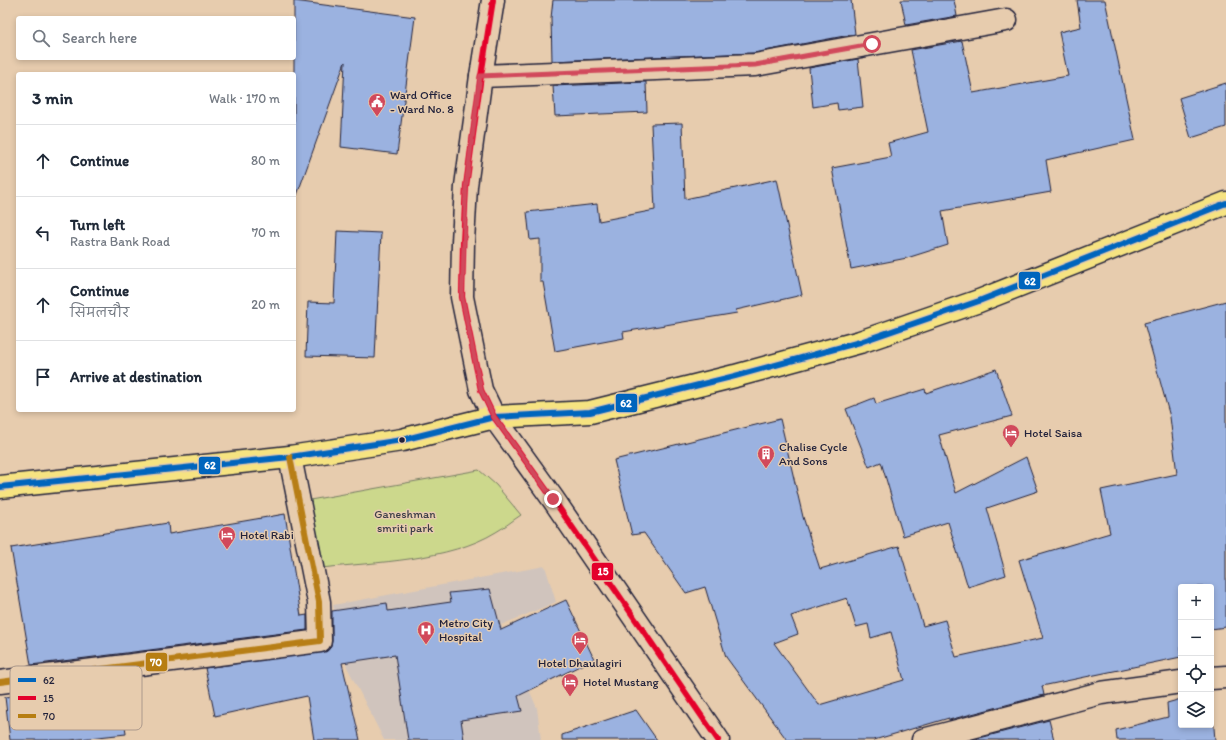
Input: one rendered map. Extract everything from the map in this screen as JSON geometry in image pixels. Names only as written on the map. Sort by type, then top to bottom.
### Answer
[{"type":"highway","points":[[0,487],[290,456],[402,440],[494,417],[590,412],[735,376],[860,342],[979,301],[1226,203]]},
{"type":"street","points":[[493,0],[480,76],[466,186],[462,297],[481,390],[494,417],[553,499],[718,740]]},
{"type":"street","points":[[480,76],[755,65],[1006,20]]},
{"type":"street","points":[[125,666],[320,641],[319,602],[290,456]]},
{"type":"street","points":[[1214,678],[1226,676]]},
{"type":"street","points":[[0,682],[10,681]]},
{"type":"street","points":[[923,740],[969,734],[1101,693],[1178,682]]},
{"type":"shaded area","name":"Metro City Hospital","points":[[545,566],[556,602],[501,625],[537,708],[541,740],[384,740],[347,667],[333,605]]},
{"type":"green space","name":"Ganeshman smriti park","points":[[479,470],[496,485],[521,515],[499,530],[477,542],[457,549],[412,559],[321,568],[310,500]]},
{"type":"building","points":[[553,0],[851,0],[855,34],[754,53],[552,61],[551,18]]},
{"type":"building","points":[[901,0],[954,0],[957,16],[906,25]]},
{"type":"building","points":[[1077,0],[1105,0],[1135,140],[1046,160],[1051,192],[942,211],[948,245],[907,258],[851,269],[832,168],[891,157],[888,143],[928,132],[911,50],[962,41],[973,93],[1068,76],[1059,32],[1081,27]]},
{"type":"building","points":[[294,1],[415,17],[397,154],[341,147],[345,62],[297,195],[296,72],[294,72],[294,60],[296,60],[296,16],[294,16]]},
{"type":"building","points":[[858,59],[863,107],[838,110],[837,103],[813,107],[809,68]]},
{"type":"building","points":[[646,82],[647,112],[555,116],[553,86]]},
{"type":"building","points":[[1226,83],[1226,127],[1191,138],[1179,98]]},
{"type":"building","points":[[682,123],[685,199],[777,179],[802,295],[736,310],[737,313],[623,332],[624,338],[555,351],[543,282],[540,282],[540,239],[530,240],[527,212],[597,204],[599,221],[655,210],[651,124]]},
{"type":"building","points":[[337,231],[381,233],[375,358],[306,356],[308,302],[334,303]]},
{"type":"building","points":[[1226,301],[1226,627],[1214,629],[1214,584],[1178,584],[1178,658],[1042,686],[1044,695],[949,720],[949,718],[874,740],[787,740],[726,657],[705,587],[686,593],[644,533],[632,535],[614,460],[780,419],[803,517],[820,569],[899,546],[923,626],[945,620],[956,657],[1043,638],[1019,560],[1110,533],[1101,490],[1177,474],[1170,417],[1144,323]],"holes":[[[847,598],[856,627],[868,624],[871,638],[891,632],[904,680],[819,705],[774,643],[798,634],[791,616]]]},
{"type":"building","points":[[996,369],[1012,416],[939,435],[956,493],[1026,457],[1038,491],[987,508],[1006,575],[968,587],[948,522],[903,536],[881,462],[869,467],[846,409],[874,398],[876,404],[925,389],[926,393]]},
{"type":"building","points":[[285,514],[301,616],[307,615],[307,630],[31,665],[11,548],[168,523],[169,534]]},
{"type":"building","points":[[490,589],[501,630],[566,600],[594,659],[518,696],[522,711],[461,720],[464,740],[408,740],[395,655],[342,663],[360,740],[314,740],[307,696],[215,716],[205,668],[327,651],[331,647],[332,641],[332,611],[387,603],[388,611],[451,602],[449,593]]},
{"type":"building","points":[[5,697],[10,697],[10,730],[126,730],[126,734],[70,740],[10,740]]},
{"type":"building","points":[[1178,700],[1178,728],[1214,728],[1215,740],[1117,740],[1116,730],[1168,717],[1167,703]]},
{"type":"building","points":[[636,710],[657,740],[562,740],[562,735]]},
{"type":"building","points":[[1049,720],[1054,740],[972,740]]},
{"type":"transit line","name":"15","points":[[493,0],[466,186],[463,242],[462,297],[481,390],[494,417],[553,499],[718,740]]},
{"type":"transit line","name":"62","points":[[0,487],[290,457],[402,440],[494,417],[590,412],[735,376],[860,342],[979,301],[1226,203]]},
{"type":"transit line","name":"70","points":[[125,666],[320,641],[319,602],[290,457]]},
{"type":"transit line","name":"70","points":[[0,682],[10,681]]},
{"type":"place","name":"Ward Office - Ward No. 8","points":[[377,117]]},
{"type":"place","name":"Hotel Saisa","points":[[1011,448]]},
{"type":"place","name":"Chalise Cycle And Sons","points":[[766,469]]},
{"type":"place","name":"Hotel Rabi","points":[[227,550]]},
{"type":"place","name":"Metro City Hospital","points":[[426,645]]},
{"type":"place","name":"Hotel Dhaulagiri","points":[[580,655]]},
{"type":"place","name":"Hotel Mustang","points":[[570,697]]},
{"type":"route","points":[[553,499],[494,417],[481,390],[462,297],[466,186],[480,76],[755,65],[872,44]]}]
